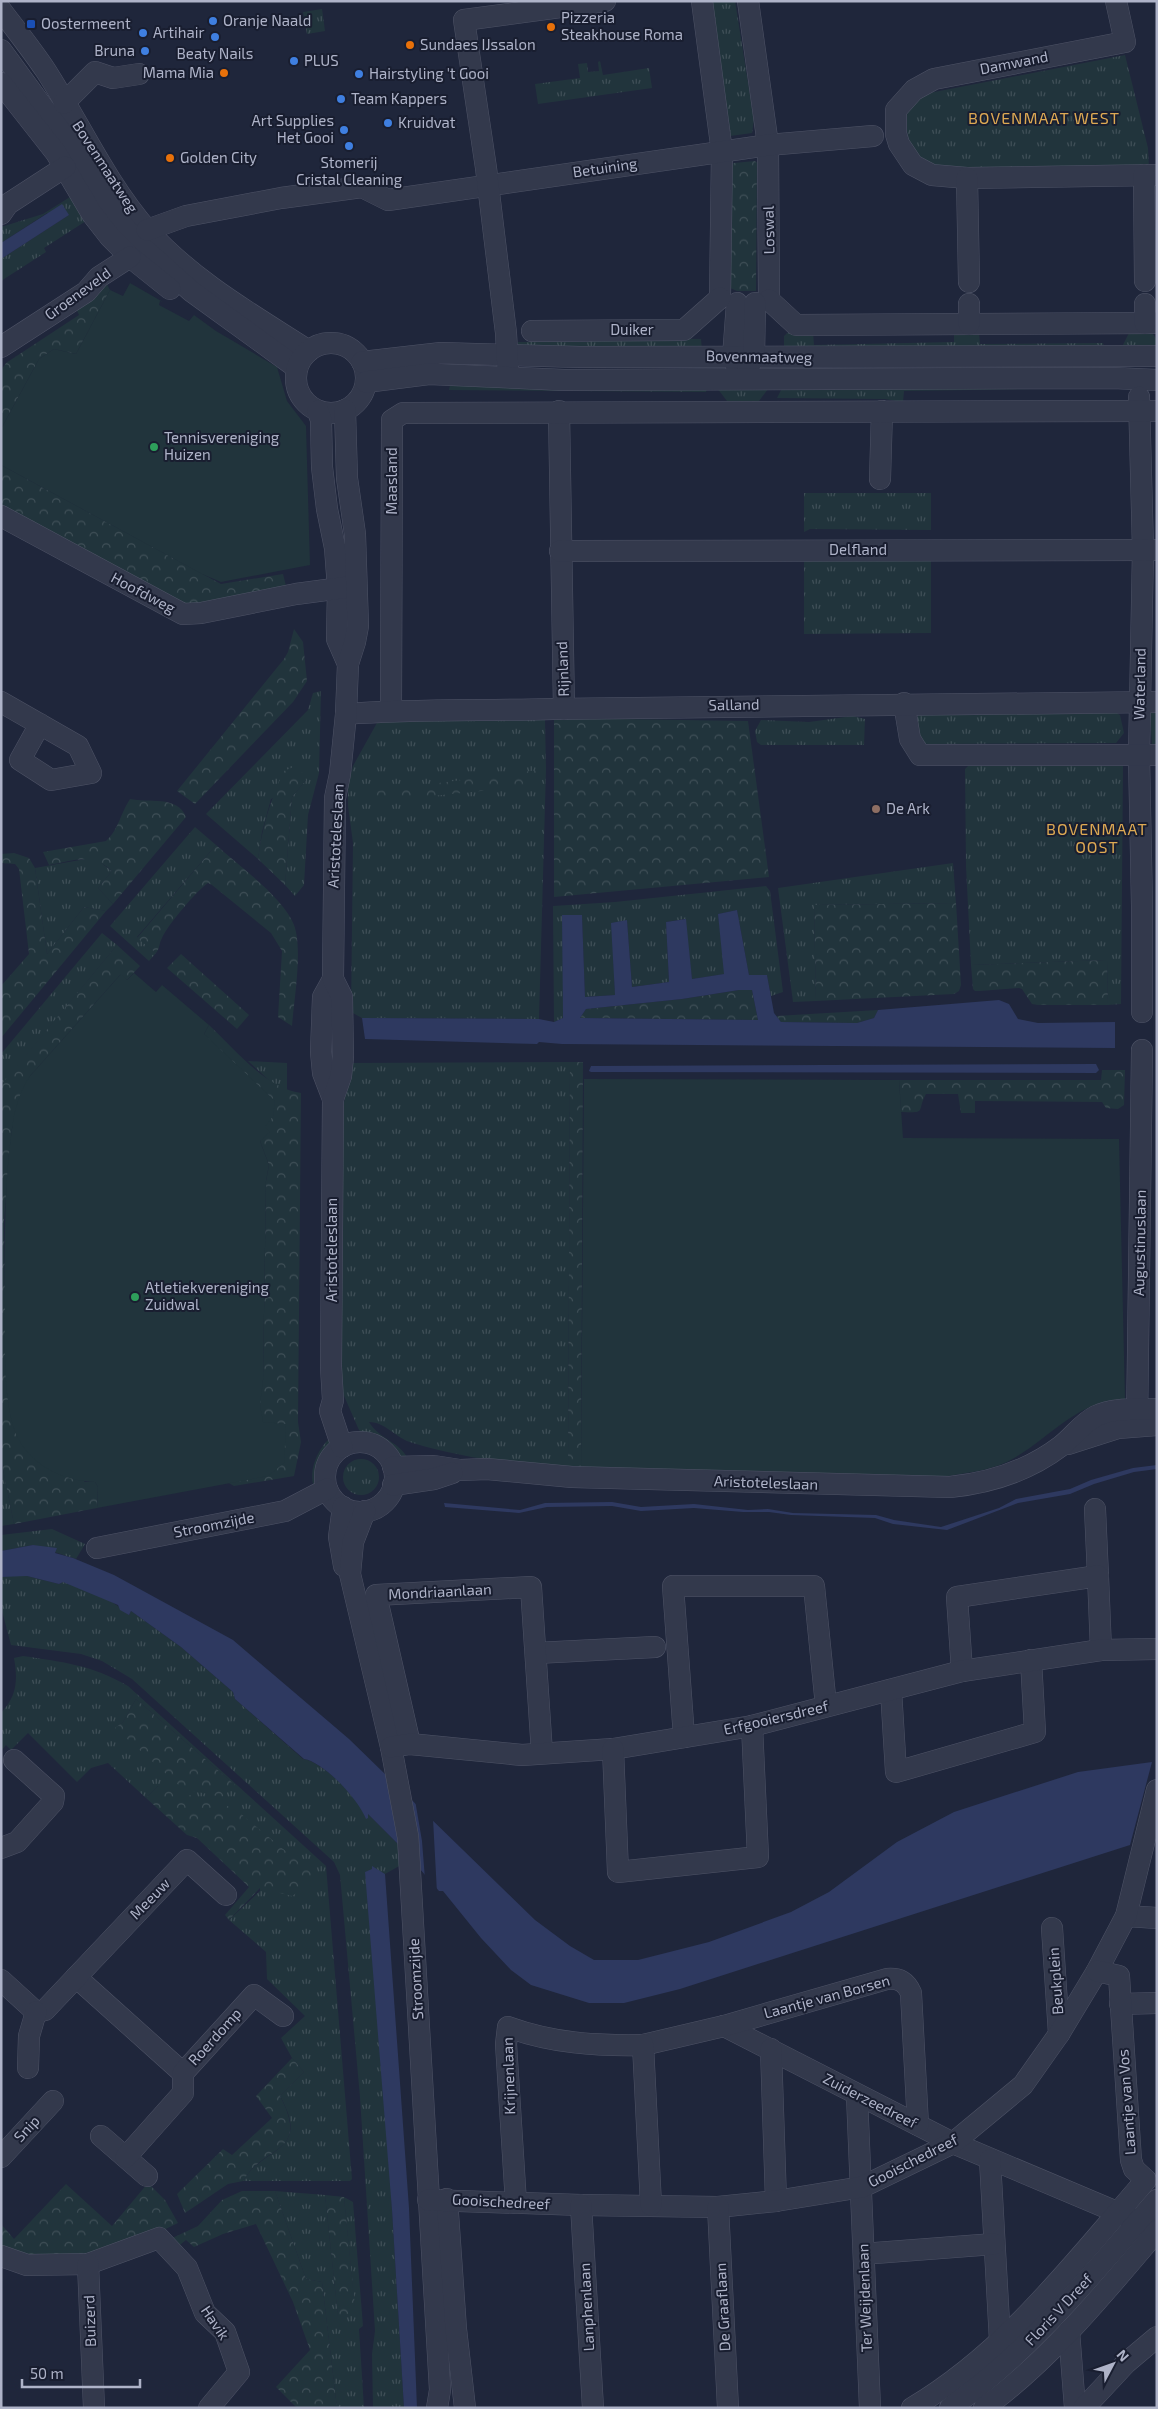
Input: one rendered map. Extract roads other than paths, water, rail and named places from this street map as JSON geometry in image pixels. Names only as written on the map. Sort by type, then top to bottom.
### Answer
[{"type":"street","points":[[508,379],[508,356],[488,185],[464,20],[605,1]]},
{"type":"street","name":"Loswal","points":[[702,1],[722,152],[754,357],[742,379]]},
{"type":"street","name":"Loswal","points":[[742,379],[733,357],[745,301],[768,145],[748,1]]},
{"type":"street","name":"Damwand","points":[[885,135],[896,110],[914,90],[934,79],[1125,42],[1116,1]]},
{"type":"street","name":"Bovenmaatweg","points":[[1,10],[45,71],[116,188],[147,230],[177,260],[303,360]]},
{"type":"street","name":"Bovenmaatweg","points":[[1,50],[69,143],[119,221],[143,248],[191,290],[303,360]]},
{"type":"street","points":[[64,103],[95,72],[113,78],[139,74]]},
{"type":"street","points":[[1,83],[65,167],[92,214],[130,257],[200,311]]},
{"type":"street","points":[[722,152],[768,145],[885,135],[913,165],[932,176],[967,178],[1150,175],[1145,281]]},
{"type":"street","name":"Betuining","points":[[147,230],[186,216],[362,187],[388,200],[722,152]]},
{"type":"street","points":[[1,214],[8,204],[65,167]]},
{"type":"street","points":[[967,178],[968,282]]},
{"type":"street","name":"Groeneveld","points":[[1,347],[86,292],[99,277],[130,257]]},
{"type":"street","points":[[745,301],[796,325],[969,314],[1149,317]]},
{"type":"street","name":"Duiker","points":[[532,330],[684,330],[745,301]]},
{"type":"street","points":[[335,343],[351,349],[364,372],[361,396],[345,410],[332,413],[310,406],[300,393],[297,385],[303,360],[318,345],[335,343]]},
{"type":"street","name":"Bovenmaatweg","points":[[364,372],[441,353],[508,356],[733,357],[1148,356]]},
{"type":"street","name":"Waterland","points":[[1142,1012],[1150,906],[1148,356]]},
{"type":"street","name":"Bovenmaatweg","points":[[364,372],[508,379],[1112,378],[1148,380]]},
{"type":"street","name":"Aristoteleslaan","points":[[318,410],[321,420],[322,467],[327,509],[335,548],[347,587]]},
{"type":"street","name":"Aristoteleslaan","points":[[345,410],[347,478],[355,534],[337,639],[348,664],[346,714],[340,774],[335,798],[333,979],[323,997],[321,1052],[323,1073],[333,1099],[331,1367],[333,1400],[330,1411],[352,1444]]},
{"type":"street","points":[[559,411],[1148,411]]},
{"type":"street","name":"Rijnland","points":[[346,714],[391,711],[564,709],[559,411]]},
{"type":"street","name":"Maasland","points":[[391,711],[392,420],[402,413],[559,411]]},
{"type":"street","points":[[880,479],[882,412]]},
{"type":"street","name":"Hoofdweg","points":[[1,516],[183,614],[201,613],[292,594],[347,587]]},
{"type":"street","name":"Delfland","points":[[560,550],[1150,550]]},
{"type":"street","points":[[1,702],[40,724]]},
{"type":"street","name":"Salland","points":[[564,709],[904,703],[1148,702]]},
{"type":"street","points":[[904,703],[910,739],[920,755],[1148,756]]},
{"type":"street","name":"Augustinuslaan","points":[[1143,1054],[1149,1180],[1147,1417]]},
{"type":"street","name":"Aristoteleslaan","points":[[393,1476],[434,1466],[460,1470],[487,1469],[572,1478],[950,1488],[998,1479],[1037,1462],[1063,1445],[1147,1417]]},
{"type":"street","points":[[352,1444],[382,1450],[389,1458],[393,1476],[388,1497],[381,1505],[364,1511],[350,1510],[332,1498],[327,1489],[325,1477],[327,1465],[333,1455],[352,1444]]},
{"type":"street","name":"Stroomzijde","points":[[97,1548],[285,1511],[327,1489]]},
{"type":"street","name":"Stroomzijde","points":[[343,1507],[340,1546],[345,1568],[350,1574]]},
{"type":"street","points":[[1095,1509],[1101,1650]]},
{"type":"street","name":"Stroomzijde","points":[[364,1511],[354,1542],[350,1574],[400,1745],[397,1777],[408,1837],[438,2200],[465,2408]]},
{"type":"street","points":[[962,1672],[957,1597],[1098,1576]]},
{"type":"street","points":[[684,1737],[673,1586],[814,1586],[826,1706]]},
{"type":"street","name":"Mondriaanlaan","points":[[400,1745],[376,1595],[531,1587],[542,1753]]},
{"type":"street","points":[[536,1653],[655,1647]]},
{"type":"street","name":"Erfgooiersdreef","points":[[400,1745],[522,1755],[613,1749],[752,1726],[962,1672],[1101,1650],[1157,1649]]},
{"type":"street","points":[[891,1690],[896,1772],[1035,1732],[1031,1660]]},
{"type":"street","points":[[613,1749],[618,1872],[758,1857],[752,1726]]},
{"type":"street","points":[[1,1848],[17,1842],[53,1802],[54,1796],[14,1760]]},
{"type":"street","name":"Gooischedreef","points":[[438,2200],[580,2205],[718,2206],[776,2202],[862,2187],[953,2143],[1023,2085],[1059,2034],[1097,1971],[1126,1916],[1157,1790]]},
{"type":"street","name":"Meeuw","points":[[36,2012],[45,2010],[187,1860],[226,1896]]},
{"type":"street","points":[[1126,1916],[1157,1918]]},
{"type":"street","name":"Beukplein","points":[[1052,1928],[1059,2034]]},
{"type":"street","name":"Laantje van Vos","points":[[1097,1971],[1119,1976],[1130,2160],[1134,2170],[1151,2174],[1117,2213]]},
{"type":"street","points":[[76,1977],[183,2073]]},
{"type":"street","name":"Laantje van Borsen","points":[[724,2026],[887,1979],[902,1980],[911,1993],[918,2125]]},
{"type":"street","points":[[1,1980],[36,2012],[28,2036],[28,2068]]},
{"type":"street","name":"Roerdomp","points":[[126,2157],[183,2093],[183,2073],[254,1995],[283,2016]]},
{"type":"street","points":[[1120,2004],[1157,2003]]},
{"type":"street","name":"Krijnenlaan","points":[[516,2203],[506,2044],[508,2027],[560,2042],[602,2046],[643,2045],[724,2026]]},
{"type":"street","name":"Zuiderzeedreef","points":[[724,2026],[771,2049],[857,2096],[953,2143],[1150,2227]]},
{"type":"street","points":[[643,2045],[651,2205]]},
{"type":"street","points":[[771,2049],[776,2202]]},
{"type":"street","name":"Ter Weijdenlaan","points":[[857,2096],[870,2408]]},
{"type":"street","name":"Snip","points":[[1,2157],[54,2101]]},
{"type":"street","points":[[101,2136],[147,2176]]},
{"type":"street","points":[[990,2160],[1000,2341]]},
{"type":"street","name":"Stroomzijde","points":[[438,2200],[441,2402]]},
{"type":"street","name":"Floris V Dreef","points":[[984,2408],[1020,2379],[1069,2331],[1150,2227],[1157,2200]]},
{"type":"street","name":"Lanphenlaan","points":[[580,2205],[593,2408]]},
{"type":"street","name":"De Graaflaan","points":[[718,2206],[728,2408]]},
{"type":"street","name":"Floris V Dreef","points":[[912,2408],[962,2374],[1037,2306],[1117,2213]]},
{"type":"street","name":"Floris V Dreef","points":[[950,2408],[988,2380],[1150,2227]]},
{"type":"street","name":"Havik","points":[[88,2264],[159,2238],[186,2268],[205,2313],[225,2332],[239,2372],[209,2408]]},
{"type":"street","points":[[875,2253],[994,2244]]},
{"type":"street","points":[[1,2256],[27,2265],[88,2264]]},
{"type":"street","name":"Buizerd","points":[[88,2264],[94,2408]]},
{"type":"street","points":[[1069,2331],[1075,2408]]},
{"type":"street","points":[[1084,2408],[1126,2363],[1157,2338]]},
{"type":"water","points":[[62,204],[69,215],[1,259],[1,243]]},
{"type":"water","points":[[737,910],[749,975],[767,975],[774,1013],[781,1022],[857,1023],[874,1018],[878,1010],[999,1000],[1009,1004],[1018,1019],[1038,1023],[1115,1022],[1115,1048],[562,1044],[539,1042],[537,1044],[365,1039],[362,1018],[539,1019],[554,1022],[563,1018],[562,915],[582,915],[585,997],[615,995],[611,923],[627,920],[632,987],[669,982],[666,922],[686,919],[692,979],[724,974],[718,914]],"holes":[[[752,990],[758,1020],[580,1018],[586,1009]]]},
{"type":"water","points":[[1096,1064],[1099,1070],[1096,1073],[589,1071],[591,1066]]},
{"type":"water","points":[[1157,1465],[1157,1469],[1134,1472],[1094,1484],[1070,1494],[1018,1503],[947,1530],[893,1524],[875,1518],[791,1515],[769,1512],[694,1508],[641,1511],[612,1506],[547,1507],[519,1513],[445,1507],[444,1503],[520,1510],[545,1503],[612,1502],[641,1507],[694,1504],[748,1510],[768,1509],[793,1513],[876,1515],[894,1520],[941,1527],[999,1508],[1016,1499],[1070,1489],[1091,1480],[1133,1468]]},
{"type":"water","points":[[33,1545],[57,1548],[55,1553],[73,1558],[114,1575],[233,1640],[349,1739],[535,1920],[570,1946],[594,1960],[638,1960],[709,1942],[791,1912],[829,1892],[897,1842],[954,1812],[1078,1772],[1152,1762],[1130,1845],[680,1989],[624,2003],[589,2003],[531,1985],[511,1970],[481,1938],[443,1891],[439,1891],[399,1845],[368,1814],[366,1819],[349,1792],[331,1774],[304,1759],[235,1699],[233,1692],[181,1647],[131,1611],[129,1615],[120,1610],[118,1605],[63,1582],[59,1584],[27,1576],[1,1577],[1,1551]]},
{"type":"water","points":[[372,1866],[385,1874],[409,2208],[417,2408],[404,2408],[392,2210],[365,1872],[372,1869]]},
{"type":"place","name":"Oranje Naald","points":[[213,21]]},
{"type":"place","name":"Oostermeent","points":[[31,24]]},
{"type":"place","name":"Pizzeria Steakhouse Roma","points":[[551,27]]},
{"type":"place","name":"Artihair","points":[[143,33]]},
{"type":"place","name":"Beaty Nails","points":[[215,37]]},
{"type":"place","name":"Sundaes IJssalon","points":[[410,45]]},
{"type":"place","name":"Bruna","points":[[145,51]]},
{"type":"place","name":"PLUS","points":[[294,61]]},
{"type":"place","name":"Mama Mia","points":[[224,73]]},
{"type":"place","name":"Hairstyling 't Gooi","points":[[359,74]]},
{"type":"place","name":"Team Kappers","points":[[341,99]]},
{"type":"place","name":"Kruidvat","points":[[388,123]]},
{"type":"place","name":"Art Supplies Het Gooi","points":[[344,130]]},
{"type":"place","name":"Stomerij Cristal Cleaning","points":[[349,146]]},
{"type":"place","name":"Golden City","points":[[170,158]]},
{"type":"place","name":"Tennisvereniging Huizen","points":[[154,447]]},
{"type":"place","name":"De Ark","points":[[876,809]]},
{"type":"place","name":"Atletiekvereniging Zuidwal","points":[[135,1297]]},
{"type":"district","name":"BOVENMAAT WEST","points":[[1044,118]]},
{"type":"district","name":"BOVENMAAT OOST","points":[[1097,838]]}]
